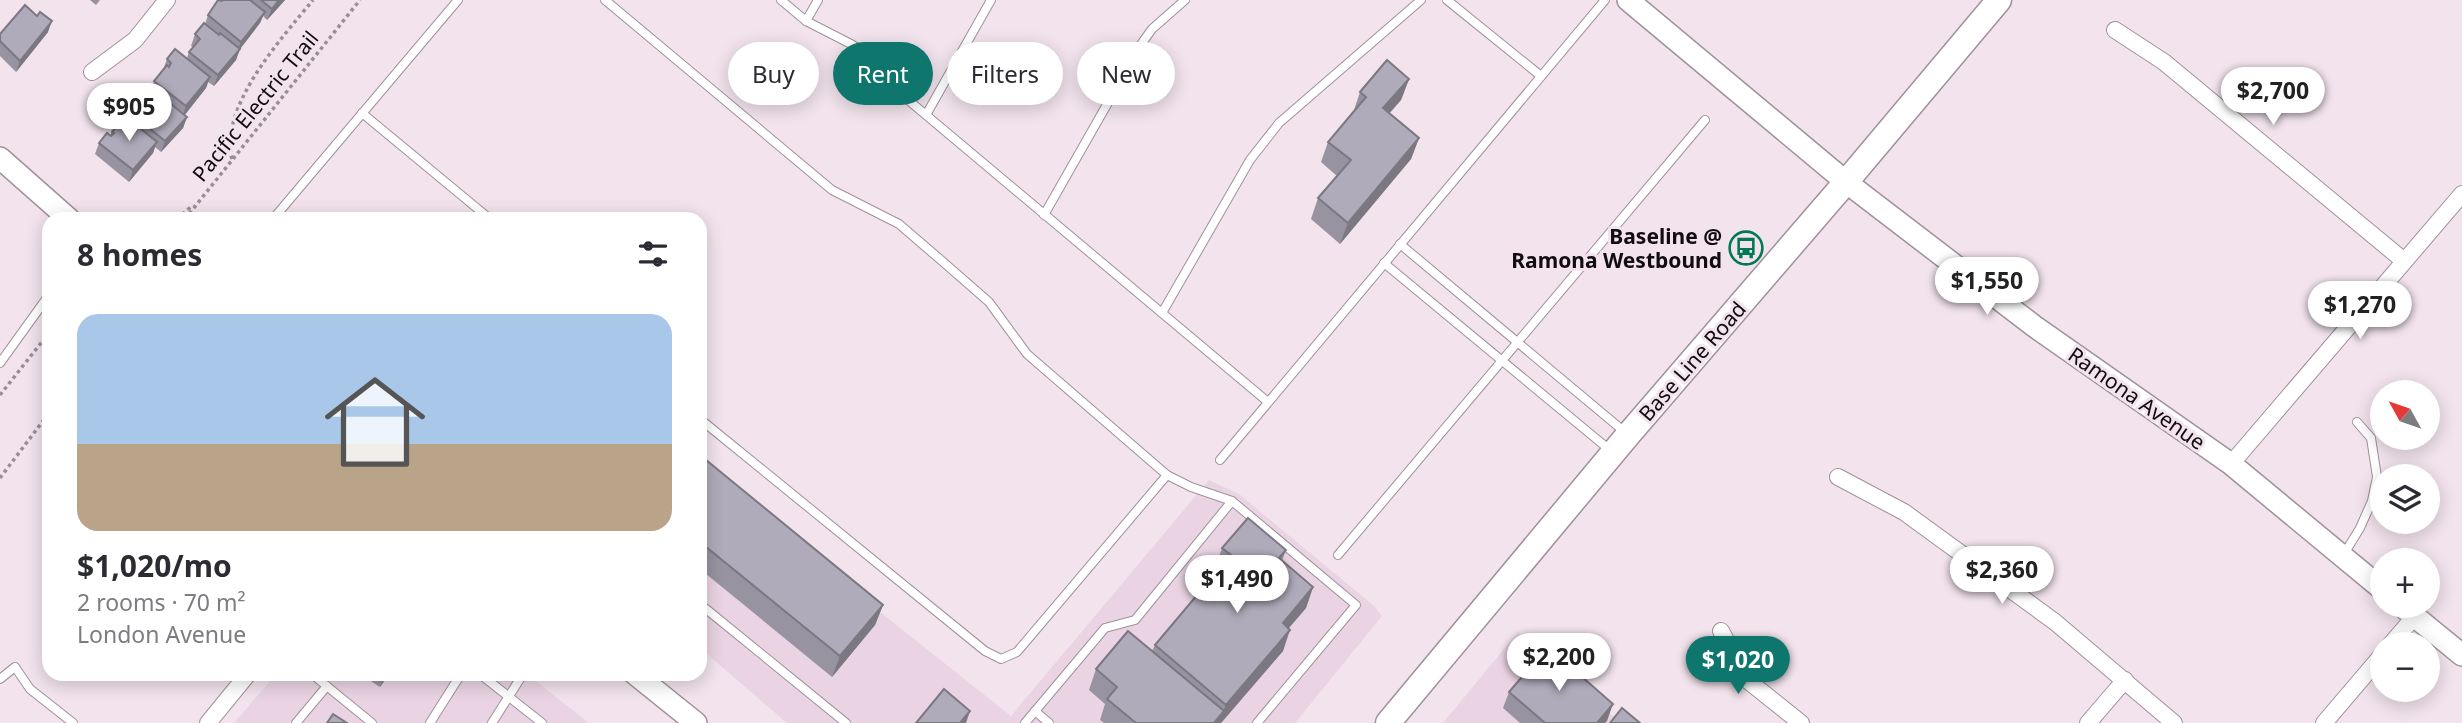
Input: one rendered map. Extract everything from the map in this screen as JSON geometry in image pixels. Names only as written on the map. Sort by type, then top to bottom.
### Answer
[{"type":"main road","name":"Base Line Road","points":[[1389,723],[1620,444],[1999,0]]},
{"type":"street","points":[[92,72],[135,40],[167,0]]},
{"type":"street","name":"Ramona Avenue","points":[[1628,0],[1846,182],[2034,327],[2231,464],[2370,579]]},
{"type":"street","points":[[2115,30],[2164,62],[2404,261]]},
{"type":"street","points":[[0,158],[61,212]]},
{"type":"street","points":[[2231,464],[2462,194]]},
{"type":"street","points":[[1838,477],[1904,512],[2055,622],[2174,723]]},
{"type":"street","points":[[2417,618],[2462,655]]},
{"type":"street","points":[[1721,631],[1747,680],[1801,723]]},
{"type":"street","points":[[2324,723],[2370,669]]},
{"type":"street","points":[[2088,723],[2124,680]]},
{"type":"street","points":[[208,723],[242,681]]},
{"type":"street","points":[[644,681],[696,723]]},
{"type":"lane","points":[[279,212],[458,0]]},
{"type":"lane","points":[[606,0],[832,190],[899,224],[934,253],[989,303],[1027,354],[1167,475],[1191,487],[1232,501],[1356,605],[1257,723]]},
{"type":"lane","points":[[781,0],[806,21],[870,57],[901,94],[1268,402]]},
{"type":"lane","points":[[806,21],[818,0]]},
{"type":"lane","points":[[926,115],[991,0]]},
{"type":"lane","points":[[1044,215],[1142,43],[1152,29],[1185,0]]},
{"type":"lane","points":[[1162,313],[1262,143],[1279,123],[1421,0]]},
{"type":"lane","points":[[1447,0],[1541,76]]},
{"type":"lane","points":[[1220,460],[1605,0]]},
{"type":"lane","points":[[362,113],[482,212]]},
{"type":"lane","points":[[1338,555],[1705,120]]},
{"type":"lane","points":[[1400,244],[1517,342],[1620,444]]},
{"type":"lane","points":[[1384,263],[1501,361],[1620,444]]},
{"type":"lane","points":[[1,360],[42,304]]},
{"type":"lane","points":[[2343,556],[2372,501],[2377,477],[2371,438],[2357,422]]},
{"type":"lane","points":[[707,425],[985,650],[1001,659],[1017,652],[1167,475]]},
{"type":"lane","points":[[1025,723],[1105,628],[1135,620],[1232,501]]},
{"type":"lane","points":[[707,610],[846,723]]},
{"type":"lane","points":[[0,679],[15,667],[30,689],[73,723]]},
{"type":"lane","points":[[321,681],[372,723]]},
{"type":"lane","points":[[430,723],[457,681]]},
{"type":"lane","points":[[490,681],[542,723]]},
{"type":"lane","points":[[492,723],[518,681]]},
{"type":"lane","points":[[296,723],[327,686]]},
{"type":"lane","points":[[1035,711],[1049,723]]},
{"type":"path","points":[[232,159],[231,130],[250,85],[313,0]]},
{"type":"path","name":"Pacific Electric Trail","points":[[190,212],[360,0]]},
{"type":"path","name":"Pacific Electric Trail","points":[[185,212],[200,199]]},
{"type":"path","points":[[0,395],[42,344]]},
{"type":"path","points":[[0,478],[42,422]]},
{"type":"shaded area","points":[[707,475],[1011,716],[1209,480],[1239,494],[1374,606],[1382,616],[1295,723],[787,723],[707,654]]},
{"type":"shaded area","points":[[1518,632],[1526,643],[1621,723],[1443,723]]},
{"type":"shaded area","points":[[270,681],[536,681],[589,723],[234,723]]},
{"type":"building","points":[[218,0],[250,0],[265,12],[241,42],[208,15]]},
{"type":"building","points":[[261,0],[279,0],[272,9]]},
{"type":"building","points":[[25,5],[37,16],[40,12],[52,21],[20,61],[0,41],[0,34]]},
{"type":"building","points":[[204,23],[240,49],[218,75],[189,52],[200,39],[195,34]]},
{"type":"building","points":[[175,49],[210,77],[186,106],[154,81],[167,65],[169,67],[171,63],[167,59]]},
{"type":"building","points":[[1387,60],[1409,79],[1383,108],[1419,138],[1348,223],[1318,198],[1351,160],[1328,142],[1366,97],[1360,92]]},
{"type":"building","points":[[151,88],[187,117],[165,141],[137,118],[148,105],[141,100]]},
{"type":"building","points":[[125,116],[157,142],[133,170],[99,143],[107,133],[111,136],[114,133],[112,132]]},
{"type":"building","points":[[707,461],[883,605],[840,656],[707,548]]},
{"type":"building","points":[[1248,518],[1286,550],[1279,558],[1313,587],[1283,623],[1290,630],[1226,705],[1155,645],[1231,555],[1222,548]]},
{"type":"building","points":[[1128,631],[1224,711],[1214,723],[1136,723],[1107,699],[1117,687],[1096,669]]},
{"type":"building","points":[[1548,647],[1613,704],[1597,723],[1545,723],[1509,692]]},
{"type":"building","points":[[944,689],[970,711],[960,723],[916,723]]},
{"type":"building","points":[[1622,708],[1640,723],[1610,723]]},
{"type":"building","points":[[333,714],[347,723],[327,723]]},
{"type":"place","name":"Baseline @ Ramona Westbound","points":[[1746,248]]}]
